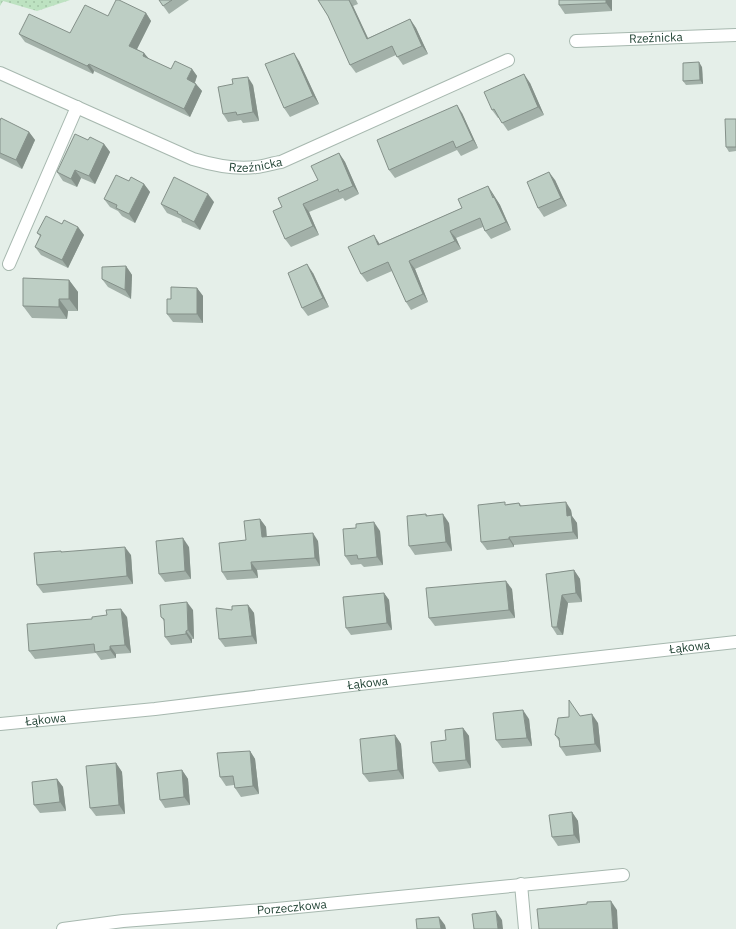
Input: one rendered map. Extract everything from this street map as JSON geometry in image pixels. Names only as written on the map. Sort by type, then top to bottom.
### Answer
[{"type":"street","name":"Rzeźnicka","points":[[576,41],[736,35]]},
{"type":"street","name":"Rzeźnicka","points":[[0,73],[193,160],[217,166],[256,168],[281,162],[508,60]]},
{"type":"street","points":[[9,264],[77,107]]},
{"type":"street","name":"Łąkowa","points":[[0,724],[155,709],[375,682],[736,642]]},
{"type":"street","name":"Porzeczkowa","points":[[63,929],[123,921],[285,908],[623,874]]},
{"type":"street","points":[[521,884],[525,929]]},
{"type":"green space","points":[[0,0],[70,0],[37,11],[3,1],[0,6]]},
{"type":"building","points":[[116,0],[146,13],[129,46],[144,53],[143,56],[171,69],[175,61],[192,69],[187,79],[196,84],[184,109],[89,64],[87,66],[19,34],[29,14],[70,33],[85,5],[108,16]]},
{"type":"building","points":[[159,0],[172,0],[163,6]]},
{"type":"building","points":[[318,0],[349,0],[367,39],[410,19],[422,46],[397,57],[392,46],[350,65],[328,16]]},
{"type":"building","points":[[559,0],[606,0],[606,3],[559,5]]},
{"type":"building","points":[[294,53],[313,96],[284,108],[265,64]]},
{"type":"building","points":[[699,62],[700,80],[683,81],[683,63]]},
{"type":"building","points":[[524,74],[538,107],[502,123],[494,109],[492,110],[484,92]]},
{"type":"building","points":[[248,77],[253,112],[237,115],[236,112],[223,114],[218,87],[233,84],[232,79]]},
{"type":"building","points":[[457,105],[473,140],[456,148],[453,141],[389,170],[377,140]]},
{"type":"building","points":[[1,118],[29,132],[16,160],[0,153]]},
{"type":"building","points":[[725,119],[736,119],[736,147],[726,147]]},
{"type":"building","points":[[75,134],[88,140],[90,137],[104,144],[89,176],[75,170],[71,179],[57,172]]},
{"type":"building","points":[[339,153],[353,186],[339,192],[338,189],[303,204],[313,226],[285,239],[273,211],[282,207],[278,198],[318,180],[311,166]]},
{"type":"building","points":[[549,172],[561,198],[538,208],[527,182]]},
{"type":"building","points":[[116,175],[129,181],[131,177],[144,184],[129,214],[116,208],[117,205],[104,199]]},
{"type":"building","points":[[174,177],[208,194],[194,222],[161,204]]},
{"type":"building","points":[[488,186],[506,222],[485,231],[480,218],[450,231],[455,241],[409,261],[423,294],[406,302],[388,262],[361,274],[348,247],[374,235],[378,245],[462,208],[458,199]]},
{"type":"building","points":[[46,216],[62,224],[64,220],[78,227],[62,260],[35,247],[41,235],[37,233]]},
{"type":"building","points":[[307,264],[323,298],[302,308],[288,273]]},
{"type":"building","points":[[126,266],[125,290],[102,279],[102,267]]},
{"type":"building","points":[[23,278],[69,280],[69,299],[59,299],[59,307],[23,306]]},
{"type":"building","points":[[171,287],[197,288],[197,314],[167,314],[167,299],[171,299]]},
{"type":"building","points":[[505,502],[505,505],[519,503],[520,506],[566,502],[567,516],[571,515],[573,532],[509,537],[509,539],[481,542],[478,505]]},
{"type":"building","points":[[426,514],[426,516],[443,514],[446,542],[409,546],[407,516]]},
{"type":"building","points":[[260,519],[262,537],[313,533],[315,558],[251,562],[252,570],[222,572],[219,543],[246,540],[244,521]]},
{"type":"building","points":[[374,522],[377,557],[358,559],[357,555],[345,556],[343,529],[356,528],[356,524]]},
{"type":"building","points":[[183,538],[185,571],[159,574],[156,541]]},
{"type":"building","points":[[125,547],[127,576],[37,585],[34,553]]},
{"type":"building","points":[[574,570],[576,593],[562,595],[557,627],[552,627],[546,574]]},
{"type":"building","points":[[506,581],[509,610],[429,618],[426,588]]},
{"type":"building","points":[[384,593],[387,623],[346,628],[343,597]]},
{"type":"building","points":[[187,602],[188,630],[186,631],[186,634],[165,637],[164,619],[161,617],[160,605]]},
{"type":"building","points":[[248,605],[252,636],[219,639],[216,608],[232,610],[232,606]]},
{"type":"building","points":[[121,609],[125,645],[110,646],[110,650],[95,652],[94,644],[29,651],[27,624],[92,619],[92,617],[107,615],[106,610]]},
{"type":"building","points":[[569,700],[580,716],[592,714],[595,744],[560,747],[559,738],[555,735],[558,718],[569,717]]},
{"type":"building","points":[[523,710],[527,738],[496,740],[493,713]]},
{"type":"building","points":[[463,728],[466,760],[433,763],[431,742],[446,740],[445,730]]},
{"type":"building","points":[[395,735],[398,770],[363,774],[360,739]]},
{"type":"building","points":[[250,751],[253,786],[235,788],[233,776],[220,777],[217,753]]},
{"type":"building","points":[[116,763],[119,805],[90,808],[86,766]]},
{"type":"building","points":[[182,770],[184,797],[160,800],[157,773]]},
{"type":"building","points":[[57,779],[60,802],[34,805],[32,782]]},
{"type":"building","points":[[572,812],[574,835],[552,837],[549,815]]},
{"type":"building","points":[[611,901],[613,929],[539,929],[537,909],[587,904],[587,902]]},
{"type":"building","points":[[496,911],[498,929],[474,929],[472,914]]},
{"type":"building","points":[[439,917],[441,929],[417,929],[416,919]]}]
